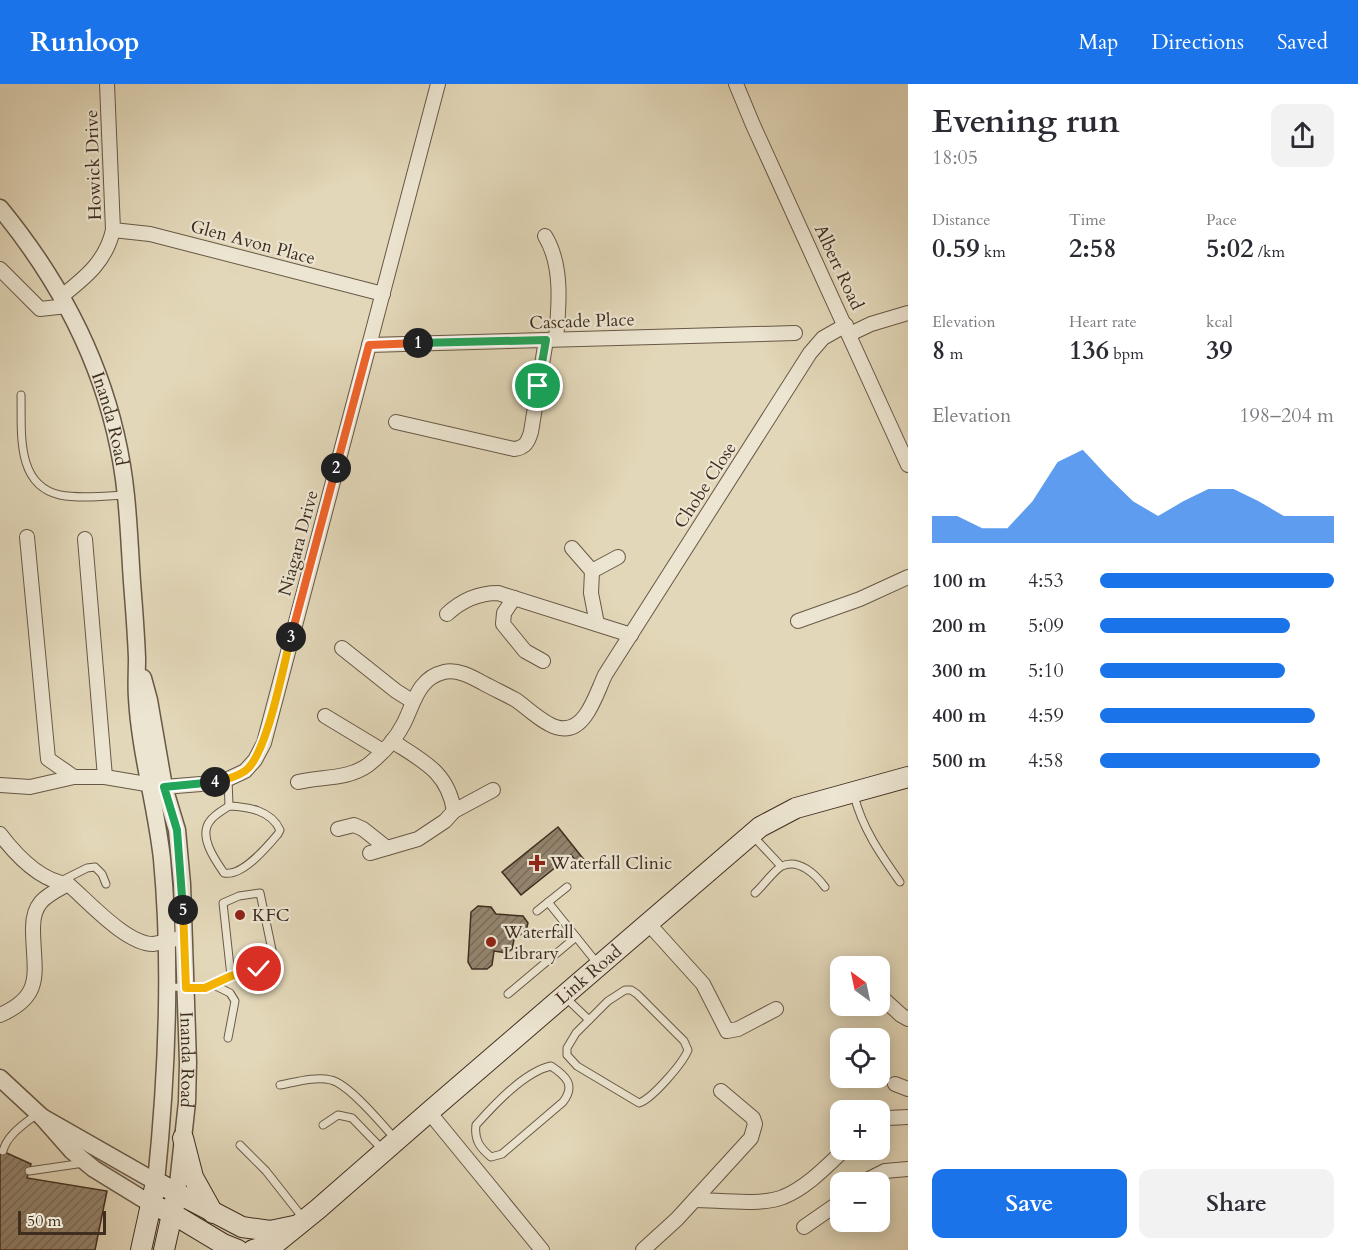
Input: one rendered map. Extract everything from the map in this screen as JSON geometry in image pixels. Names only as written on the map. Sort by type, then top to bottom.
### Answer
[{"type":"main road","name":"Link Road","points":[[302,1223],[751,835],[777,817],[796,808],[908,777]]},
{"type":"main road","points":[[183,1138],[193,1177],[214,1214]]},
{"type":"main road","points":[[156,1182],[242,1227],[254,1244],[279,1230],[302,1223]]},
{"type":"main road","name":"Inanda Road","points":[[141,1250],[156,1182]]},
{"type":"main road","name":"Inanda Road","points":[[164,1250],[177,1193]]},
{"type":"main road","points":[[151,1204],[238,1250]]},
{"type":"street","name":"Howick Drive","points":[[64,301],[102,259],[113,230],[107,84]]},
{"type":"street","name":"Niagara Drive","points":[[0,785],[30,787],[74,777],[105,777],[156,786],[228,779],[245,771],[255,760],[264,742],[438,84]]},
{"type":"street","name":"Albert Road","points":[[736,84],[761,144],[848,329],[908,465]]},
{"type":"street","name":"Inanda Road","points":[[0,208],[30,245],[64,301],[87,346],[104,391],[116,436],[126,495],[137,656],[137,697],[156,786],[166,941],[165,1079],[156,1182]]},
{"type":"street","name":"Glen Avon Place","points":[[113,230],[150,234],[383,294]]},
{"type":"street","points":[[396,422],[514,449],[520,448],[528,441],[557,323],[556,260],[545,236]]},
{"type":"street","points":[[0,269],[40,309],[64,301]]},
{"type":"street","name":"Chobe Close","points":[[388,746],[404,723],[412,701],[420,688],[430,678],[445,672],[459,672],[475,678],[514,700],[550,726],[558,729],[577,724],[585,716],[605,675],[810,353],[823,338],[908,313]]},
{"type":"street","name":"Cascade Place","points":[[369,345],[795,333]]},
{"type":"street","points":[[27,537],[45,744],[51,763],[74,777]]},
{"type":"street","points":[[85,538],[105,777]]},
{"type":"street","points":[[572,548],[592,571],[591,593],[597,624]]},
{"type":"street","points":[[592,571],[618,557]]},
{"type":"street","points":[[798,621],[860,599],[908,577]]},
{"type":"street","points":[[447,614],[459,603],[478,595],[498,593],[631,634]]},
{"type":"street","points":[[514,598],[504,613],[503,624],[525,651],[543,661]]},
{"type":"street","points":[[342,648],[412,701]]},
{"type":"street","points":[[324,716],[433,768],[448,789],[453,811]]},
{"type":"street","points":[[298,782],[344,776],[367,766],[388,746]]},
{"type":"street","name":"Inanda Road","points":[[156,786],[177,830],[180,857],[188,1062],[177,1193]]},
{"type":"street","points":[[370,853],[418,839],[445,821],[453,811],[493,790]]},
{"type":"street","points":[[338,829],[354,825],[363,829],[387,848]]},
{"type":"street","points":[[0,834],[25,861],[63,883],[128,935],[154,944],[184,938]]},
{"type":"street","points":[[0,1015],[24,1001],[34,986],[33,919],[39,903],[63,883]]},
{"type":"street","points":[[648,923],[703,984],[727,1031],[738,1029],[776,1009]]},
{"type":"street","points":[[890,1005],[908,1019]]},
{"type":"street","points":[[0,1078],[87,1163],[108,1179],[151,1204]]},
{"type":"street","points":[[644,1250],[695,1200],[755,1131],[755,1124],[749,1113],[721,1091]]},
{"type":"street","points":[[429,1112],[542,1250]]},
{"type":"street","points":[[40,1115],[156,1182]]},
{"type":"street","points":[[890,1118],[908,1116]]},
{"type":"street","points":[[695,1200],[773,1200],[783,1197],[806,1183],[832,1160]]},
{"type":"street","points":[[883,1172],[908,1169]]},
{"type":"street","points":[[804,1227],[830,1209]]},
{"type":"lane","points":[[21,395],[24,457],[28,470],[36,482],[45,489],[61,495],[126,495]]},
{"type":"lane","points":[[228,779],[229,806]]},
{"type":"lane","points":[[853,792],[858,813],[866,830],[900,882]]},
{"type":"lane","points":[[229,806],[243,807],[263,813],[274,821],[280,830],[252,860],[235,873],[229,874],[224,873],[212,854],[206,831],[210,821],[229,806]]},
{"type":"lane","points":[[751,835],[781,866]]},
{"type":"lane","points":[[755,893],[781,866],[791,864],[810,870],[825,887]]},
{"type":"lane","points":[[63,883],[91,866],[99,869],[106,885]]},
{"type":"lane","points":[[537,911],[567,886]]},
{"type":"lane","points":[[167,987],[205,988],[231,976],[275,964],[260,893],[239,896],[223,903],[231,976]]},
{"type":"lane","points":[[548,902],[599,966]]},
{"type":"lane","points":[[508,994],[576,937]]},
{"type":"lane","points":[[214,985],[230,993],[235,1001],[228,1038]]},
{"type":"lane","points":[[631,990],[638,994],[684,1041],[688,1050],[672,1072],[646,1100],[635,1102],[577,1066],[567,1055],[571,1039],[589,1020],[619,992],[631,990]]},
{"type":"lane","points":[[564,996],[589,1020]]},
{"type":"lane","points":[[551,1066],[561,1072],[569,1084],[569,1095],[564,1102],[498,1156],[491,1157],[483,1150],[477,1142],[475,1133],[476,1125],[484,1116],[534,1072],[551,1066]]},
{"type":"lane","points":[[280,1085],[321,1079],[332,1080],[343,1085],[391,1146]]},
{"type":"lane","points":[[3,1151],[6,1142],[15,1132],[40,1115]]},
{"type":"lane","points":[[323,1125],[339,1115],[352,1118],[391,1146]]},
{"type":"lane","points":[[240,1145],[266,1171],[302,1223]]},
{"type":"lane","points":[[471,1163],[483,1150]]},
{"type":"lane","points":[[29,1170],[87,1163]]},
{"type":"building","name":"Waterfall Clinic","points":[[558,827],[585,861],[580,865],[571,855],[521,895],[502,872]]},
{"type":"building","name":"Waterfall Library","points":[[478,906],[491,907],[496,914],[523,916],[528,923],[526,931],[515,935],[512,949],[507,953],[494,951],[492,965],[487,969],[472,969],[468,962],[471,912]]},
{"type":"building","points":[[0,1150],[31,1164],[27,1178],[107,1191],[95,1250],[0,1250]]},
{"type":"place","name":"Waterfall Clinic","points":[[537,863]]},
{"type":"place","name":"KFC","points":[[240,915]]},
{"type":"place","name":"Waterfall Library","points":[[491,942]]},
{"type":"route","points":[[259,969],[231,976],[205,988],[186,988],[180,857],[177,830],[164,787],[228,779],[245,771],[255,760],[264,742],[369,345],[546,340],[538,386]]}]
